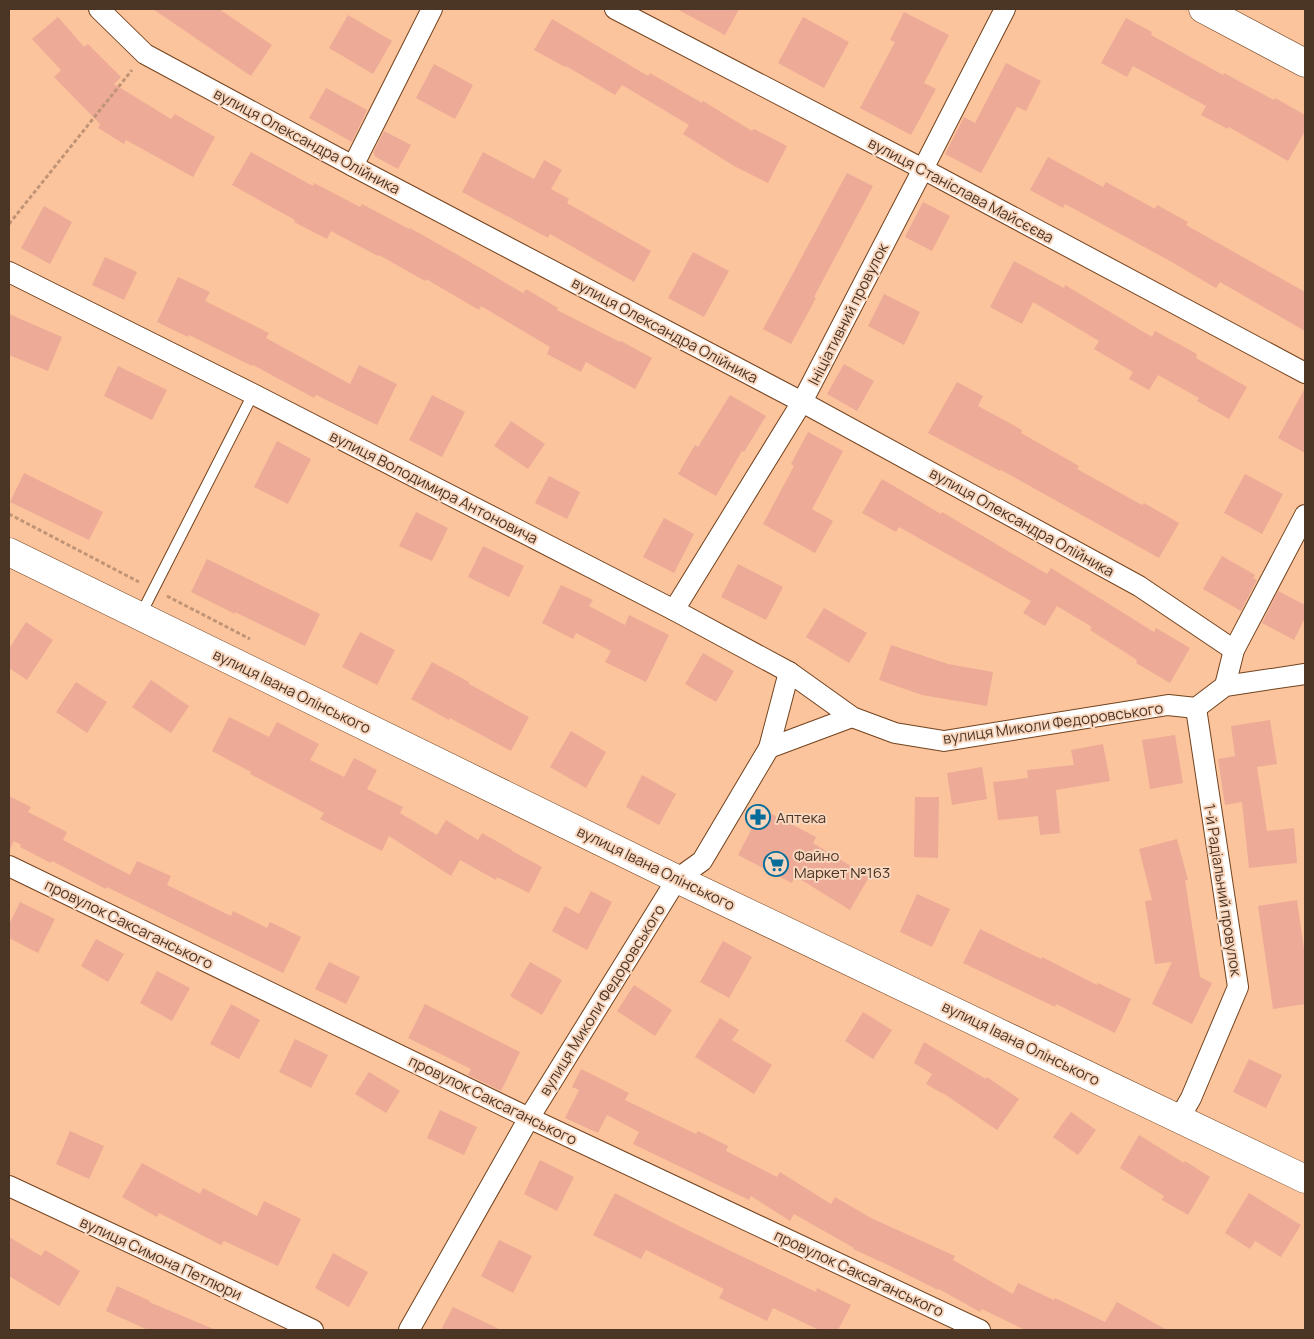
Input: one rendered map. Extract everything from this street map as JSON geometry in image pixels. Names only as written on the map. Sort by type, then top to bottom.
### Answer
[{"type":"street","name":"вулиця Олександра Олійника","points":[[99,9],[145,54],[353,166],[802,402],[1139,586],[1234,650]]},
{"type":"street","points":[[353,166],[432,9]]},
{"type":"street","name":"вулиця Станіслава Майсєєва","points":[[615,9],[923,169],[1305,373]]},
{"type":"street","name":"Ініціативний провулок","points":[[674,610],[802,402],[1005,9]]},
{"type":"street","points":[[1203,9],[1305,63]]},
{"type":"street","name":"вулиця Володимира Антоновича","points":[[9,272],[253,394],[674,610],[789,672],[852,717]]},
{"type":"street","points":[[1225,686],[1234,650],[1305,515]]},
{"type":"street","name":"вулиця Івана Олінського","points":[[9,552],[677,879],[1305,1179]]},
{"type":"street","name":"вулиця Миколи Федоровського","points":[[409,1330],[529,1118],[677,879],[702,862],[769,748],[789,672]]},
{"type":"street","points":[[1196,708],[1225,686],[1305,674]]},
{"type":"street","name":"вулиця Миколи Федоровського","points":[[852,717],[895,734],[944,741],[1168,705],[1196,708]]},
{"type":"street","name":"1-й Радіальний провулок","points":[[1179,1120],[1191,1098],[1238,987],[1196,708]]},
{"type":"street","points":[[769,748],[852,717]]},
{"type":"street","name":"провулок Саксаганського","points":[[9,866],[529,1118],[980,1330]]},
{"type":"street","name":"вулиця Симона Петлюри","points":[[9,1186],[313,1330]]},
{"type":"lane","points":[[140,617],[253,394]]},
{"type":"path","points":[[9,224],[145,54]]},
{"type":"path","points":[[9,514],[258,643]]},
{"type":"building","points":[[153,9],[219,9],[272,45],[251,76]]},
{"type":"building","points":[[677,9],[739,9],[725,35]]},
{"type":"building","points":[[904,12],[949,35],[924,83],[936,89],[911,135],[860,108],[895,42],[890,40]]},
{"type":"building","points":[[348,15],[392,41],[373,74],[329,48]]},
{"type":"building","points":[[58,17],[84,47],[88,44],[121,77],[114,84],[171,119],[175,114],[215,137],[193,177],[126,140],[124,144],[98,128],[100,124],[54,77],[61,70],[32,39]]},
{"type":"building","points":[[803,17],[849,42],[824,88],[778,63]]},
{"type":"building","points":[[1126,18],[1152,32],[1151,35],[1223,75],[1224,73],[1305,115],[1305,131],[1288,161],[1229,127],[1228,129],[1201,115],[1206,106],[1133,66],[1127,77],[1101,63]]},
{"type":"building","points":[[552,19],[648,76],[650,73],[702,103],[703,101],[752,131],[754,129],[787,146],[768,183],[734,166],[683,134],[689,125],[622,85],[615,95],[566,66],[534,50]]},
{"type":"building","points":[[1006,63],[1041,81],[1026,111],[1017,107],[981,173],[945,154],[964,117],[975,123]]},
{"type":"building","points":[[434,64],[473,85],[455,119],[416,98]]},
{"type":"building","points":[[326,88],[367,110],[352,142],[309,118]]},
{"type":"building","points":[[384,131],[411,145],[398,169],[374,156],[375,154],[373,153]]},
{"type":"building","points":[[251,152],[313,186],[314,183],[360,207],[362,204],[410,228],[523,293],[526,289],[558,308],[557,310],[652,358],[635,389],[586,362],[581,372],[547,354],[550,347],[481,306],[479,310],[426,279],[425,281],[331,231],[327,239],[294,222],[295,220],[232,185]]},
{"type":"building","points":[[483,152],[534,179],[544,160],[562,170],[551,189],[569,199],[567,203],[651,251],[634,282],[550,234],[548,238],[462,192]]},
{"type":"building","points":[[1048,157],[1103,187],[1106,182],[1155,209],[1157,205],[1188,222],[1186,225],[1305,292],[1305,331],[1220,282],[1216,288],[1065,204],[1063,208],[1030,190]]},
{"type":"building","points":[[847,173],[873,186],[791,344],[763,329]]},
{"type":"building","points":[[923,202],[950,216],[932,251],[905,237]]},
{"type":"building","points":[[44,206],[72,222],[50,264],[21,248]]},
{"type":"building","points":[[693,252],[729,271],[704,317],[668,298]]},
{"type":"building","points":[[105,257],[137,272],[124,300],[92,285]]},
{"type":"building","points":[[1014,261],[1064,288],[1065,285],[1152,337],[1155,331],[1197,354],[1196,358],[1247,387],[1229,419],[1197,401],[1199,398],[1158,375],[1149,390],[1129,379],[1133,372],[1094,349],[1099,341],[1033,302],[1022,324],[990,307]]},
{"type":"building","points":[[178,277],[210,292],[205,301],[269,333],[266,338],[350,384],[359,365],[397,384],[377,425],[316,395],[314,398],[253,365],[157,322]]},
{"type":"building","points":[[884,294],[920,312],[904,345],[868,326]]},
{"type":"building","points":[[9,314],[62,337],[48,371],[9,355]]},
{"type":"building","points":[[844,364],[874,381],[857,411],[827,394]]},
{"type":"building","points":[[118,366],[167,390],[152,420],[104,396]]},
{"type":"building","points":[[957,382],[983,396],[978,406],[1022,430],[1021,433],[1079,466],[1077,469],[1179,523],[1159,558],[1001,470],[928,433]]},
{"type":"building","points":[[1305,388],[1305,453],[1278,438]]},
{"type":"building","points":[[432,395],[465,412],[442,457],[409,440]]},
{"type":"building","points":[[730,395],[766,416],[744,452],[742,451],[716,496],[678,474],[695,445],[698,447]]},
{"type":"building","points":[[511,421],[545,444],[528,469],[494,446]]},
{"type":"building","points":[[808,432],[843,451],[812,509],[833,521],[815,553],[763,524],[794,466],[791,464]]},
{"type":"building","points":[[277,441],[311,459],[288,504],[254,487]]},
{"type":"building","points":[[24,473],[103,512],[89,540],[10,502]]},
{"type":"building","points":[[1245,474],[1283,494],[1262,534],[1224,513]]},
{"type":"building","points":[[549,476],[580,492],[567,519],[535,503]]},
{"type":"building","points":[[882,479],[1047,574],[1051,568],[1154,632],[1156,628],[1190,648],[1170,683],[1136,663],[1137,660],[1090,630],[1092,627],[1057,606],[1045,626],[1023,613],[1031,601],[899,527],[896,532],[862,513]]},
{"type":"building","points":[[416,512],[448,528],[432,561],[399,546]]},
{"type":"building","points":[[664,518],[694,534],[674,573],[643,557]]},
{"type":"building","points":[[483,546],[524,566],[509,597],[468,577]]},
{"type":"building","points":[[1222,556],[1255,575],[1253,578],[1257,580],[1241,611],[1203,589]]},
{"type":"building","points":[[207,559],[320,614],[305,646],[191,592]]},
{"type":"building","points":[[738,564],[783,587],[766,620],[721,597]]},
{"type":"building","points":[[561,585],[593,600],[589,606],[625,625],[629,615],[669,635],[646,682],[605,662],[611,651],[576,633],[573,639],[542,623]]},
{"type":"building","points":[[1278,591],[1305,605],[1305,618],[1294,640],[1262,623]]},
{"type":"building","points":[[824,608],[867,633],[849,663],[806,637]]},
{"type":"building","points":[[26,622],[53,640],[27,680],[9,668],[9,649]]},
{"type":"building","points":[[360,632],[395,650],[377,685],[342,667]]},
{"type":"building","points":[[891,645],[948,664],[993,672],[987,706],[922,695],[879,680]]},
{"type":"building","points":[[703,653],[734,671],[716,702],[685,684]]},
{"type":"building","points":[[432,662],[529,717],[511,751],[411,699]]},
{"type":"building","points":[[151,680],[189,706],[171,733],[132,707]]},
{"type":"building","points":[[76,682],[107,702],[87,733],[56,712]]},
{"type":"building","points":[[229,717],[269,737],[277,722],[319,744],[310,760],[344,777],[354,758],[377,770],[367,789],[403,807],[400,813],[437,835],[446,820],[478,840],[482,833],[542,867],[529,893],[497,877],[496,880],[460,860],[451,876],[389,836],[382,851],[320,819],[324,813],[250,774],[251,772],[212,751]]},
{"type":"building","points":[[1270,720],[1277,764],[1257,767],[1267,831],[1294,828],[1297,863],[1249,868],[1242,802],[1225,805],[1218,759],[1235,756],[1231,726]]},
{"type":"building","points":[[571,731],[606,752],[586,788],[550,767]]},
{"type":"building","points":[[1175,735],[1183,783],[1150,789],[1142,740]]},
{"type":"building","points":[[1103,744],[1110,781],[1056,790],[1060,833],[1040,835],[1038,816],[998,820],[993,782],[1028,778],[1027,770],[1074,765],[1071,750]]},
{"type":"building","points":[[982,767],[987,799],[952,805],[947,773]]},
{"type":"building","points":[[642,775],[676,794],[659,825],[626,807]]},
{"type":"building","points":[[9,796],[31,807],[28,812],[67,832],[63,840],[130,875],[137,861],[171,876],[167,885],[231,916],[233,911],[267,928],[270,922],[301,937],[283,973],[107,887],[106,889],[52,861],[51,863],[20,847],[21,845],[14,841],[9,851]]},
{"type":"building","points":[[915,797],[939,797],[938,858],[914,857]]},
{"type":"building","points":[[762,809],[816,837],[813,843],[869,877],[850,910],[795,876],[792,883],[738,855]]},
{"type":"building","points":[[1177,839],[1188,880],[1185,880],[1200,977],[1212,983],[1192,1024],[1152,1004],[1172,962],[1155,964],[1145,901],[1152,900],[1139,849]]},
{"type":"building","points":[[591,891],[612,902],[587,950],[552,931],[565,906],[579,914]]},
{"type":"building","points":[[917,894],[950,909],[932,947],[900,932]]},
{"type":"building","points":[[1297,900],[1305,956],[1305,1004],[1273,1009],[1258,906]]},
{"type":"building","points":[[20,902],[55,919],[38,953],[9,938],[9,925]]},
{"type":"building","points":[[980,929],[1041,959],[1042,957],[1097,985],[1098,983],[1131,999],[1115,1033],[1056,1004],[1055,1007],[963,963]]},
{"type":"building","points":[[96,939],[124,954],[108,982],[81,966]]},
{"type":"building","points":[[723,941],[752,957],[729,998],[700,982]]},
{"type":"building","points":[[329,962],[360,977],[346,1004],[315,989]]},
{"type":"building","points":[[530,962],[562,980],[542,1015],[510,996]]},
{"type":"building","points":[[157,971],[190,988],[172,1021],[140,1003]]},
{"type":"building","points":[[634,985],[672,1010],[655,1036],[617,1011]]},
{"type":"building","points":[[231,1004],[260,1020],[239,1059],[210,1044]]},
{"type":"building","points":[[425,1004],[520,1052],[501,1091],[468,1075],[471,1069],[408,1038]]},
{"type":"building","points":[[863,1012],[892,1030],[873,1059],[845,1041]]},
{"type":"building","points":[[720,1018],[739,1030],[732,1040],[772,1065],[754,1094],[695,1057]]},
{"type":"building","points":[[295,1039],[328,1055],[311,1088],[279,1072]]},
{"type":"building","points":[[924,1042],[986,1079],[987,1077],[1019,1099],[997,1130],[943,1093],[926,1084],[932,1074],[914,1063]]},
{"type":"building","points":[[1249,1059],[1282,1075],[1266,1108],[1233,1092]]},
{"type":"building","points":[[581,1069],[629,1093],[625,1100],[696,1134],[698,1131],[728,1146],[726,1151],[777,1177],[780,1172],[831,1204],[835,1197],[871,1218],[955,1256],[953,1260],[1013,1294],[1018,1283],[1105,1322],[1117,1302],[1167,1330],[1025,1330],[982,1309],[980,1312],[939,1289],[853,1249],[794,1214],[790,1221],[751,1196],[749,1200],[633,1144],[639,1132],[607,1115],[598,1133],[565,1118],[579,1090],[572,1087]]},
{"type":"building","points":[[369,1072],[400,1091],[386,1113],[355,1094]]},
{"type":"building","points":[[440,1110],[477,1127],[464,1155],[427,1138]]},
{"type":"building","points":[[1071,1112],[1096,1130],[1078,1155],[1053,1137]]},
{"type":"building","points":[[70,1131],[104,1146],[89,1179],[56,1164]]},
{"type":"building","points":[[1139,1135],[1210,1177],[1188,1215],[1162,1200],[1164,1196],[1120,1168]]},
{"type":"building","points":[[540,1160],[574,1177],[557,1211],[524,1194]]},
{"type":"building","points":[[142,1163],[200,1194],[203,1188],[257,1216],[264,1201],[301,1219],[278,1266],[224,1241],[221,1245],[159,1213],[157,1217],[122,1197]]},
{"type":"building","points":[[615,1193],[816,1292],[817,1288],[851,1305],[838,1330],[819,1330],[773,1308],[767,1321],[719,1298],[724,1289],[646,1250],[641,1259],[593,1235]]},
{"type":"building","points":[[1249,1193],[1301,1225],[1281,1257],[1255,1241],[1250,1249],[1225,1233]]},
{"type":"building","points":[[9,1237],[41,1256],[45,1250],[80,1271],[59,1306],[9,1276]]},
{"type":"building","points":[[499,1240],[532,1256],[513,1293],[481,1276]]},
{"type":"building","points":[[333,1253],[368,1272],[349,1307],[315,1288]]},
{"type":"building","points":[[117,1286],[149,1302],[216,1330],[148,1330],[106,1311]]},
{"type":"building","points":[[453,1307],[501,1330],[441,1330]]},
{"type":"place","name":"Аптека","points":[[758,817]]},
{"type":"place","name":"Файно Маркет №163","points":[[776,864]]}]
